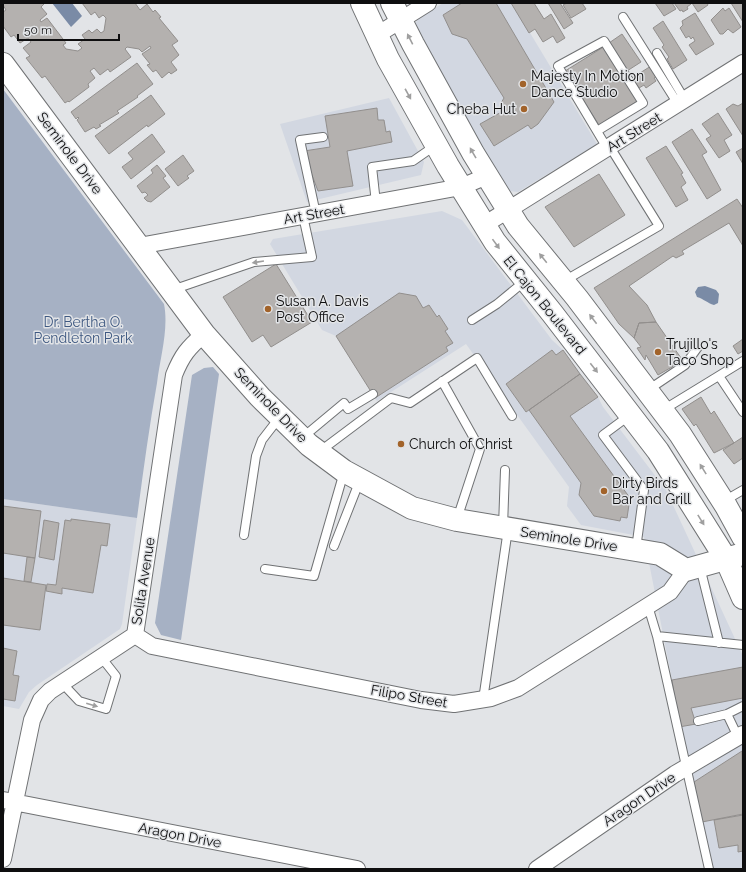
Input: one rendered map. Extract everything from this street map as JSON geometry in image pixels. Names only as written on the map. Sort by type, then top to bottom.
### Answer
[{"type":"main road","name":"El Cajon Boulevard","points":[[362,3],[377,35],[437,145],[494,242],[630,414],[735,556],[743,598]]},
{"type":"main road","name":"El Cajon Boulevard","points":[[397,12],[487,176],[518,226],[563,281],[680,434],[723,502],[743,537]]},
{"type":"main road","name":"Seminole Drive","points":[[3,64],[204,334],[280,418],[301,439],[318,452],[352,475],[412,508],[457,520],[660,554],[693,568]]},
{"type":"main road","points":[[693,568],[735,556]]},
{"type":"street","points":[[377,35],[397,12],[427,3]]},
{"type":"street","name":"Art Street","points":[[484,225],[743,64]]},
{"type":"street","name":"Art Street","points":[[139,246],[461,187],[487,176]]},
{"type":"street","name":"Solita Avenue","points":[[3,859],[9,801],[32,720],[41,700],[62,683],[135,635],[174,375],[187,348],[204,334]]},
{"type":"street","name":"Filipo Street","points":[[135,635],[152,646],[422,700],[454,704],[483,700],[518,688],[670,592],[693,568]]},
{"type":"street","name":"Aragon Drive","points":[[537,869],[686,767],[740,735]]},
{"type":"street","name":"Aragon Drive","points":[[9,801],[357,869]]},
{"type":"lane","points":[[623,18],[682,102]]},
{"type":"lane","points":[[563,281],[659,226],[597,131],[558,66],[604,41],[643,103],[597,131]]},
{"type":"lane","points":[[657,53],[682,102]]},
{"type":"lane","points":[[171,290],[254,262],[312,257],[309,215],[300,140],[323,137]]},
{"type":"lane","points":[[376,203],[372,167],[413,161],[437,145]]},
{"type":"lane","points":[[472,320],[497,304],[526,281]]},
{"type":"lane","points":[[648,391],[685,365],[698,347]]},
{"type":"lane","points":[[318,452],[391,398],[410,403],[477,358],[512,416]]},
{"type":"lane","points":[[662,410],[743,361]]},
{"type":"lane","points":[[719,376],[743,412]]},
{"type":"lane","points":[[442,382],[480,449],[457,520]]},
{"type":"lane","points":[[301,439],[344,403],[348,409],[373,394]]},
{"type":"lane","points":[[630,414],[604,435],[644,490],[636,550]]},
{"type":"lane","points":[[244,535],[256,456],[262,440],[280,418]]},
{"type":"lane","points":[[483,700],[505,528],[505,470]]},
{"type":"lane","points":[[334,546],[352,475]]},
{"type":"lane","points":[[265,569],[314,576],[352,475]]},
{"type":"lane","points":[[723,502],[743,490]]},
{"type":"lane","points":[[693,568],[719,642]]},
{"type":"lane","points":[[648,606],[657,636],[709,869]]},
{"type":"lane","points":[[657,636],[743,645]]},
{"type":"lane","points":[[62,683],[79,701],[106,709],[116,676],[101,657]]},
{"type":"lane","points":[[698,721],[727,714],[743,706]]},
{"type":"lane","points":[[727,714],[740,735]]},
{"type":"shaded area","points":[[52,3],[72,3],[82,16],[71,27]]},
{"type":"shaded area","points":[[443,3],[512,3],[597,144],[518,192],[509,191],[465,122],[414,26],[418,19]]},
{"type":"shaded area","points":[[389,98],[424,162],[421,175],[307,202],[280,124]]},
{"type":"shaded area","points":[[442,211],[462,220],[552,340],[563,350],[598,397],[603,407],[666,490],[743,656],[743,869],[709,869],[644,537],[581,525],[567,506],[569,487],[466,344],[377,401],[336,336],[322,330],[270,244],[273,239]]},
{"type":"shaded area","points":[[705,286],[716,290],[719,294],[718,303],[714,305],[697,297],[695,292],[698,287]]},
{"type":"shaded area","points":[[3,499],[137,518],[122,624],[120,629],[37,685],[29,692],[19,709],[3,706]]},
{"type":"green space","name":"Dr. Bertha O. Pendleton Park","points":[[3,89],[164,304],[164,344],[137,518],[3,499]]},
{"type":"green space","points":[[213,367],[219,374],[181,640],[161,635],[155,623],[192,375],[204,368]]},
{"type":"building","points":[[5,3],[43,3],[44,4],[41,7],[47,14],[40,20],[41,22],[47,18],[66,43],[63,45],[66,49],[78,51],[82,48],[78,44],[85,39],[82,35],[89,30],[92,33],[97,29],[101,33],[104,31],[106,18],[103,15],[99,18],[95,12],[91,15],[82,3],[135,3],[140,10],[147,4],[153,12],[155,10],[161,17],[159,18],[178,41],[172,45],[179,55],[171,62],[177,70],[171,74],[169,72],[162,78],[156,70],[153,72],[147,65],[150,64],[142,54],[151,48],[150,46],[142,52],[139,49],[127,47],[125,49],[131,57],[110,72],[108,69],[100,75],[94,68],[90,71],[95,78],[88,84],[89,87],[69,102],[68,101],[65,103],[45,76],[42,78],[26,58],[30,56],[23,48],[31,42],[28,38],[20,43],[14,35],[11,37],[3,26],[3,12],[6,10],[3,5]]},
{"type":"building","points":[[462,3],[496,3],[554,102],[538,124],[531,129],[528,125],[494,146],[480,124],[505,110],[501,103],[504,98],[467,39],[452,34],[443,15]]},
{"type":"building","points":[[511,3],[534,3],[544,19],[551,14],[565,38],[557,43],[553,36],[543,42],[535,29],[529,33]]},
{"type":"building","points":[[548,3],[560,3],[573,23],[564,29]]},
{"type":"building","points":[[567,3],[582,3],[586,9],[571,18],[563,5]]},
{"type":"building","points":[[655,3],[672,3],[676,9],[664,16]]},
{"type":"building","points":[[674,3],[691,4],[687,7],[688,9],[683,12],[682,10],[680,11]]},
{"type":"building","points":[[692,3],[707,3],[708,5],[698,12]]},
{"type":"building","points":[[731,3],[743,3],[743,22]]},
{"type":"building","points":[[723,8],[725,11],[729,8],[741,27],[733,33],[728,29],[723,34],[720,34],[711,20]]},
{"type":"building","points":[[695,13],[714,44],[696,55],[689,45],[695,41],[693,37],[691,39],[689,36],[686,38],[680,28],[683,25],[682,21]]},
{"type":"building","points":[[663,21],[687,60],[673,69],[667,59],[669,57],[662,47],[664,45],[653,28]]},
{"type":"building","points":[[622,34],[641,62],[627,71],[609,43]]},
{"type":"building","points":[[605,46],[639,100],[599,125],[565,71]]},
{"type":"building","points":[[137,63],[153,84],[137,96],[138,97],[117,111],[119,113],[99,125],[101,126],[96,129],[94,127],[85,132],[77,120],[79,118],[78,117],[76,119],[71,112]]},
{"type":"building","points":[[651,66],[657,76],[654,78],[656,81],[646,88],[644,85],[639,88],[632,78]]},
{"type":"building","points":[[151,95],[165,114],[148,127],[147,125],[109,154],[95,136]]},
{"type":"building","points":[[743,103],[743,136],[726,109],[733,104],[738,106]]},
{"type":"building","points":[[377,108],[378,120],[384,120],[386,132],[390,131],[392,142],[347,151],[353,186],[318,191],[304,151],[330,147],[325,116]]},
{"type":"building","points":[[718,113],[732,135],[724,140],[730,151],[719,158],[706,139],[711,136],[702,124]]},
{"type":"building","points":[[692,129],[707,152],[702,155],[721,190],[707,199],[672,142]]},
{"type":"building","points":[[152,134],[165,152],[131,179],[122,167],[133,159],[128,153]]},
{"type":"building","points":[[666,146],[683,173],[681,174],[686,183],[681,187],[688,200],[676,207],[646,158]]},
{"type":"building","points":[[743,148],[743,164],[736,152]]},
{"type":"building","points":[[183,155],[194,171],[187,176],[189,178],[178,186],[165,169]]},
{"type":"building","points":[[157,165],[166,176],[163,178],[170,187],[151,202],[144,198],[148,195],[145,192],[142,193],[137,186],[153,173],[151,170]]},
{"type":"building","points":[[599,174],[625,215],[574,247],[545,207]]},
{"type":"building","points":[[737,199],[743,208],[743,246],[729,223],[682,251],[684,254],[676,258],[673,256],[629,286],[647,305],[656,322],[639,323],[634,338],[619,324],[594,288]]},
{"type":"building","name":"Susan A. Davis Post Office","points":[[276,264],[312,322],[271,347],[263,335],[252,342],[223,297]]},
{"type":"building","points":[[399,293],[416,296],[423,308],[429,305],[437,317],[439,315],[448,329],[445,331],[453,343],[446,347],[448,351],[375,398],[336,336]]},
{"type":"building","name":"Trujillo's Taco Shop","points":[[656,322],[681,358],[672,367],[658,375],[646,355],[645,360],[637,348],[641,347],[634,338],[639,323]]},
{"type":"building","points":[[743,339],[743,351],[738,354],[733,346]]},
{"type":"building","points":[[552,350],[556,355],[563,350],[580,374],[526,412],[506,384]]},
{"type":"building","points":[[580,374],[598,397],[570,416],[630,498],[627,518],[621,517],[620,521],[594,516],[579,495],[581,483],[529,410]]},
{"type":"building","points":[[701,397],[711,414],[714,411],[734,443],[714,453],[696,424],[694,426],[682,409]]},
{"type":"building","points":[[743,437],[743,458],[734,464],[723,450]]},
{"type":"building","points":[[3,506],[41,511],[35,558],[3,553]]},
{"type":"building","points":[[71,519],[110,524],[107,546],[101,545],[93,593],[62,588],[62,594],[46,591],[47,584],[56,585],[65,520],[71,521]]},
{"type":"building","points":[[44,520],[59,523],[54,560],[39,557]]},
{"type":"building","points":[[27,557],[35,558],[31,582],[24,581]]},
{"type":"building","points":[[3,578],[46,585],[40,630],[3,625]]},
{"type":"building","points":[[3,648],[17,651],[13,675],[19,676],[15,701],[3,699]]},
{"type":"building","points":[[743,667],[743,698],[691,708],[696,724],[679,727],[672,680]]},
{"type":"building","points":[[742,751],[743,814],[702,822],[694,782]]},
{"type":"building","points":[[743,815],[743,851],[738,852],[738,845],[719,848],[714,820]]},
{"type":"place","name":"Majesty In Motion Dance Studio","points":[[523,84]]},
{"type":"place","name":"Cheba Hut","points":[[524,109]]},
{"type":"place","name":"Susan A. Davis Post Office","points":[[268,309]]},
{"type":"place","name":"Trujillo's Taco Shop","points":[[658,352]]},
{"type":"place","name":"Church of Christ","points":[[401,444]]},
{"type":"place","name":"Dirty Birds Bar and Grill","points":[[604,491]]}]
